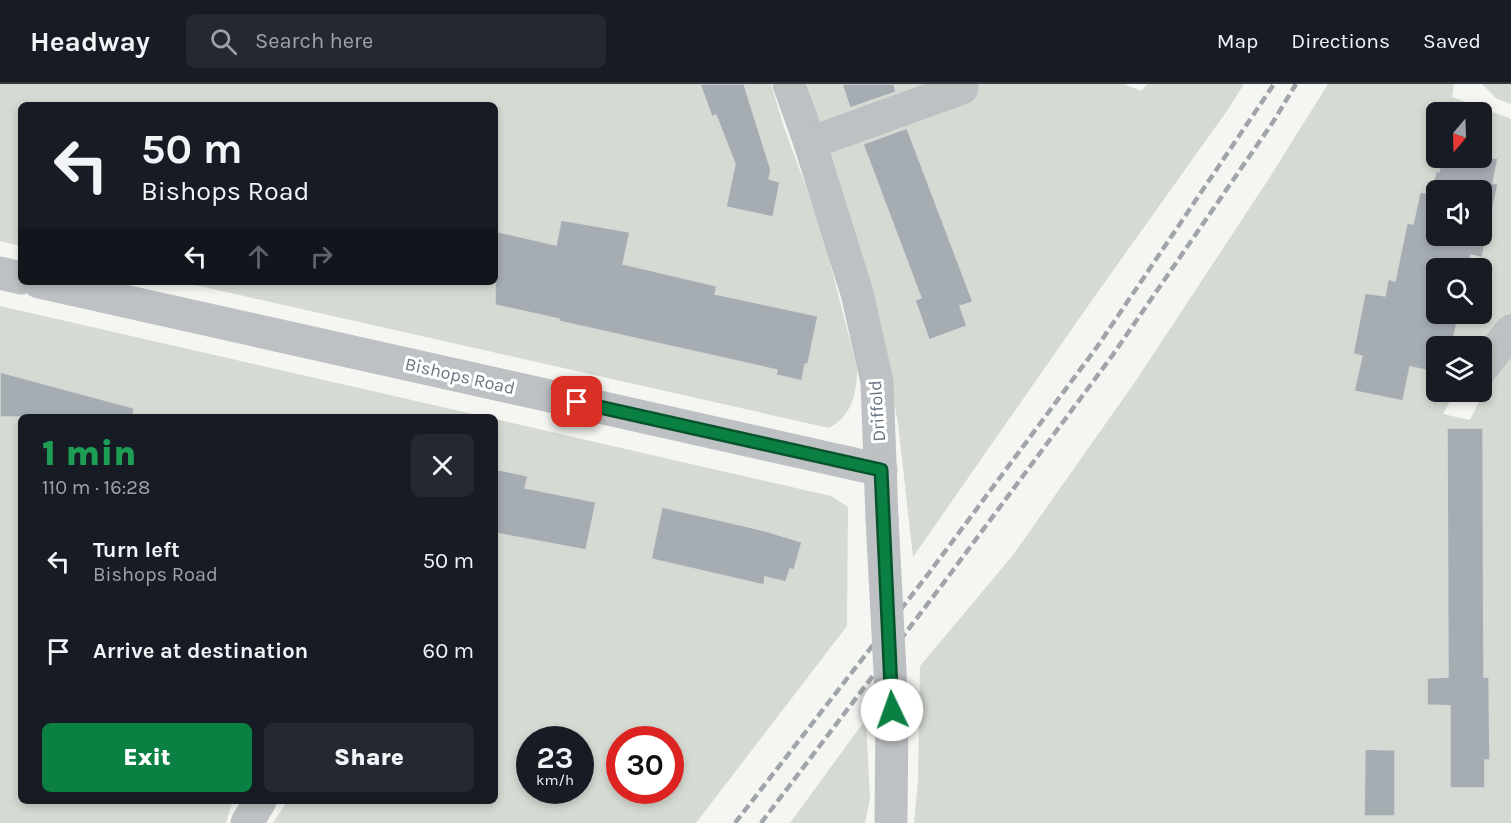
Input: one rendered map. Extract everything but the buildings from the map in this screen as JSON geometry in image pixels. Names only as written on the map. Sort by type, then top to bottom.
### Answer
[{"type":"street","name":"Driffold","points":[[789,84],[857,293],[877,382],[892,710],[891,823]]},
{"type":"street","points":[[810,143],[962,88],[961,84]]},
{"type":"street","points":[[0,273],[18,277]]},
{"type":"street","name":"Bishops Road","points":[[52,285],[881,470]]},
{"type":"street","points":[[1492,355],[1511,331]]},
{"type":"street","points":[[247,823],[258,804]]},
{"type":"shaded area","points":[[0,84],[771,84],[784,127],[822,231],[857,368],[856,386],[848,410],[837,423],[829,428],[195,285],[498,285],[498,102],[18,102],[18,245],[0,241]]},
{"type":"shaded area","points":[[807,84],[1124,84],[1141,91],[1147,84],[1244,84],[913,557],[898,423],[889,376],[828,147]]},
{"type":"shaded area","points":[[1328,84],[1454,84],[1452,97],[1465,102],[1426,102],[1426,168],[1492,168],[1492,112],[1511,119],[1511,315],[1492,337],[1426,336],[1426,402],[1450,402],[1443,414],[1470,420],[1479,402],[1492,402],[1492,376],[1500,360],[1511,347],[1511,823],[914,823],[918,779],[920,666],[1013,555],[1135,382],[1268,180]]},
{"type":"shaded area","points":[[1482,84],[1511,84],[1511,104],[1497,99]]},
{"type":"shaded area","points":[[0,306],[473,414],[18,414],[18,804],[232,804],[226,823],[0,823]]},
{"type":"shaded area","points":[[498,420],[831,496],[848,507],[847,626],[696,823],[273,823],[285,804],[498,804]]},
{"type":"shaded area","points":[[866,719],[870,798],[865,823],[790,823]]},
{"type":"railway","points":[[735,823],[929,573],[1097,347],[1274,84]]},
{"type":"railway","points":[[761,823],[1112,356],[1273,122],[1296,84]]},
{"type":"route","points":[[577,402],[881,470],[892,710]]}]
